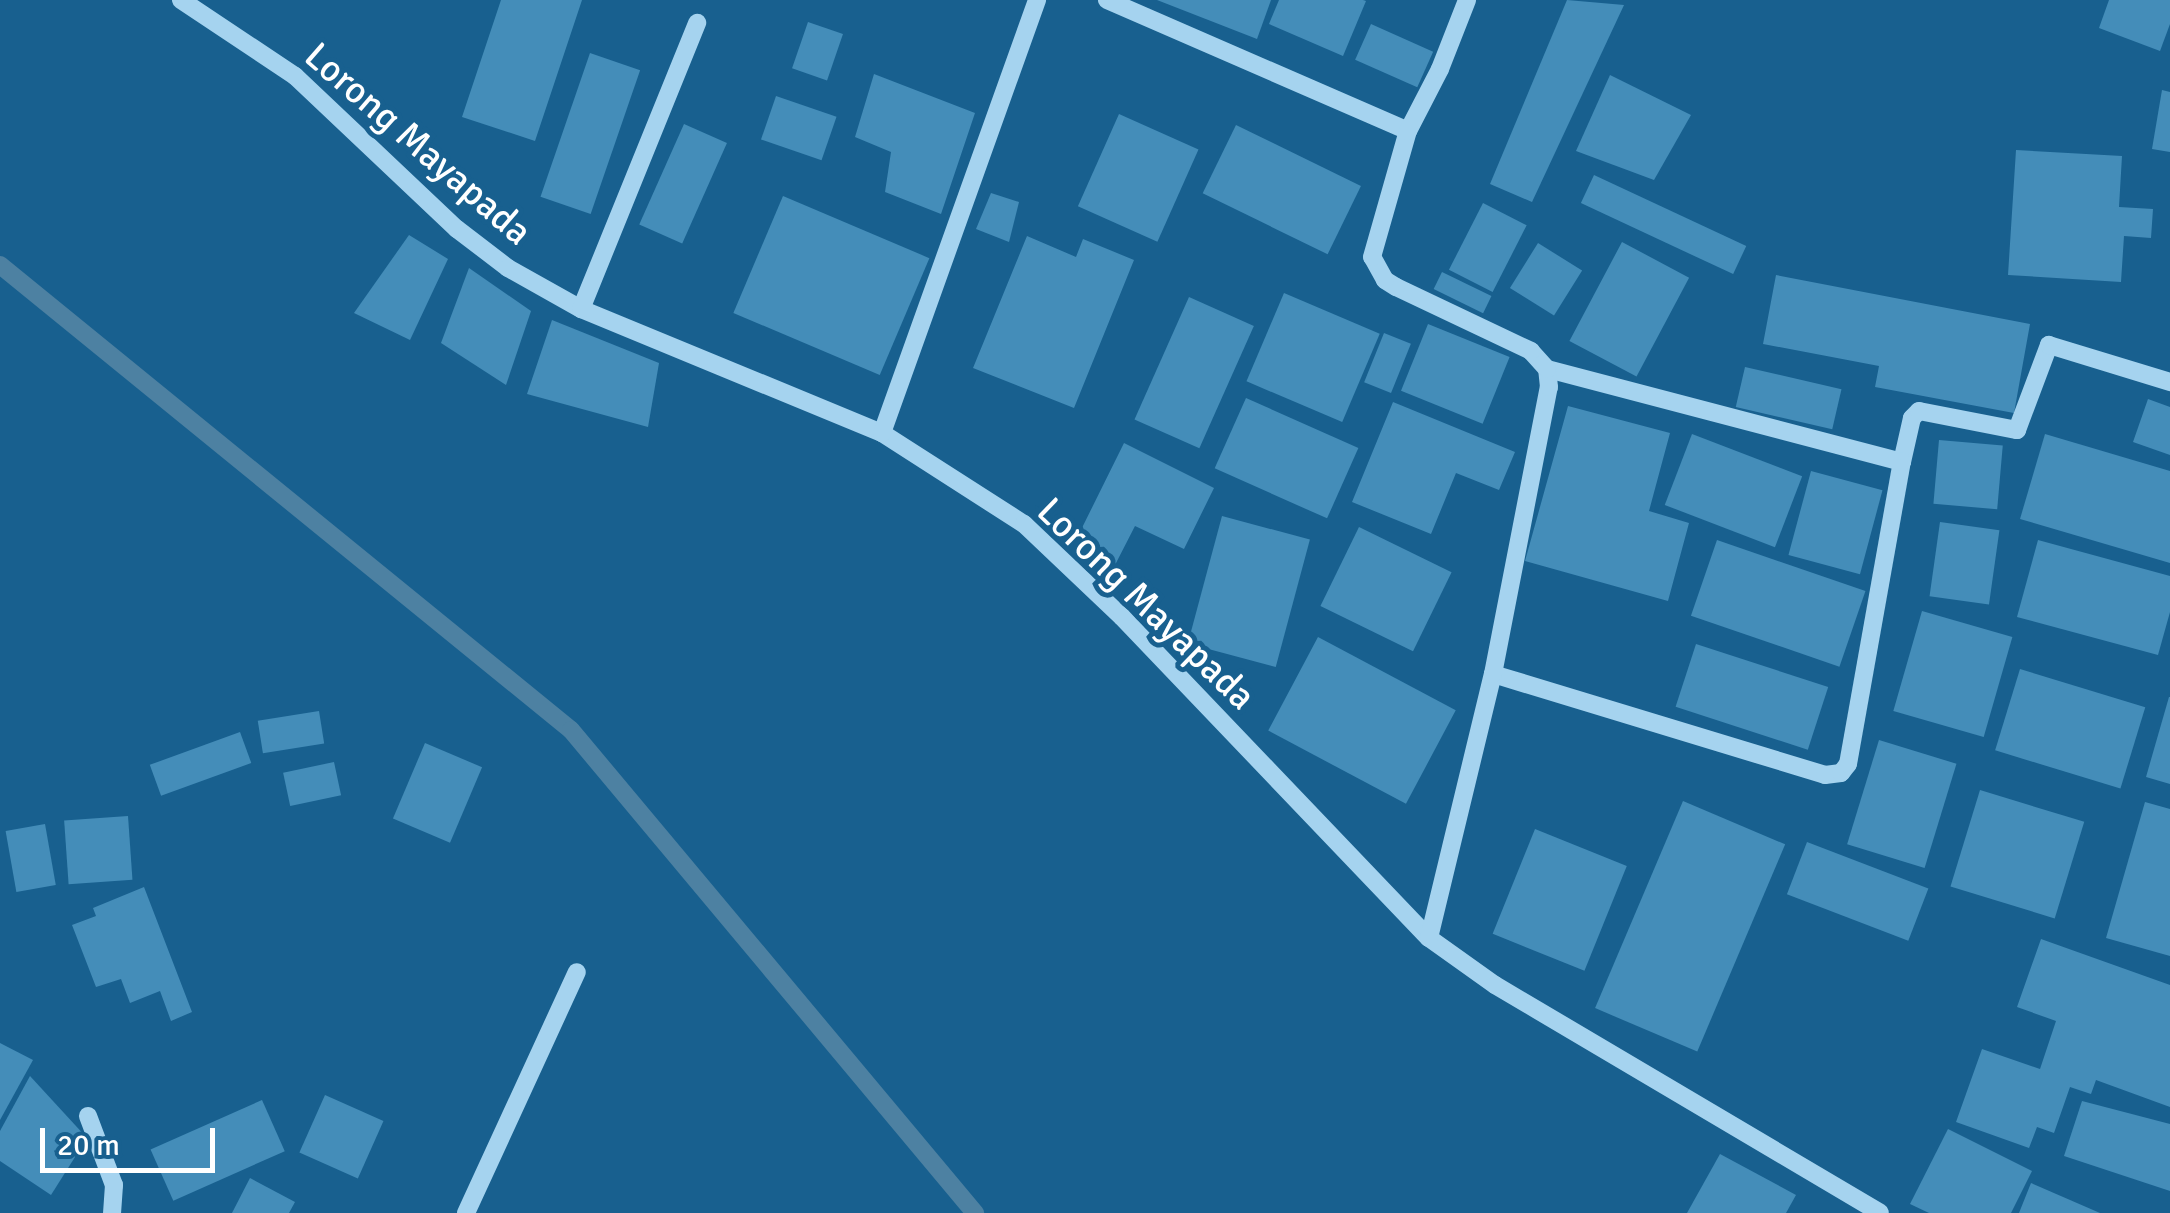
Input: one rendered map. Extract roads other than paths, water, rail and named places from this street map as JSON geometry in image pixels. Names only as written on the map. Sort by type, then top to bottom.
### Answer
[{"type":"street","name":"Lorong Mayapada","points":[[181,0],[295,76],[457,229],[508,268],[581,309],[882,433],[1024,524],[1122,618],[1428,938],[1495,985],[1880,1213]]},
{"type":"street","points":[[882,433],[1037,0]]},
{"type":"street","points":[[1107,0],[1408,131]]},
{"type":"street","points":[[1467,0],[1440,69],[1408,131],[1374,241],[1376,268],[1396,287],[1531,351],[1548,369],[1902,462]]},
{"type":"street","points":[[581,309],[697,24]]},
{"type":"street","points":[[1493,674],[1825,775],[1841,773],[1848,764],[1912,418],[1919,411],[2017,430],[2049,344],[2170,382]]},
{"type":"street","points":[[1428,938],[1493,674],[1531,490],[1549,388],[1548,369]]},
{"type":"street","points":[[466,1213],[577,972]]},
{"type":"street","points":[[88,1116],[114,1185],[112,1213]]},
{"type":"waterway","points":[[0,265],[571,730],[975,1213]]}]
